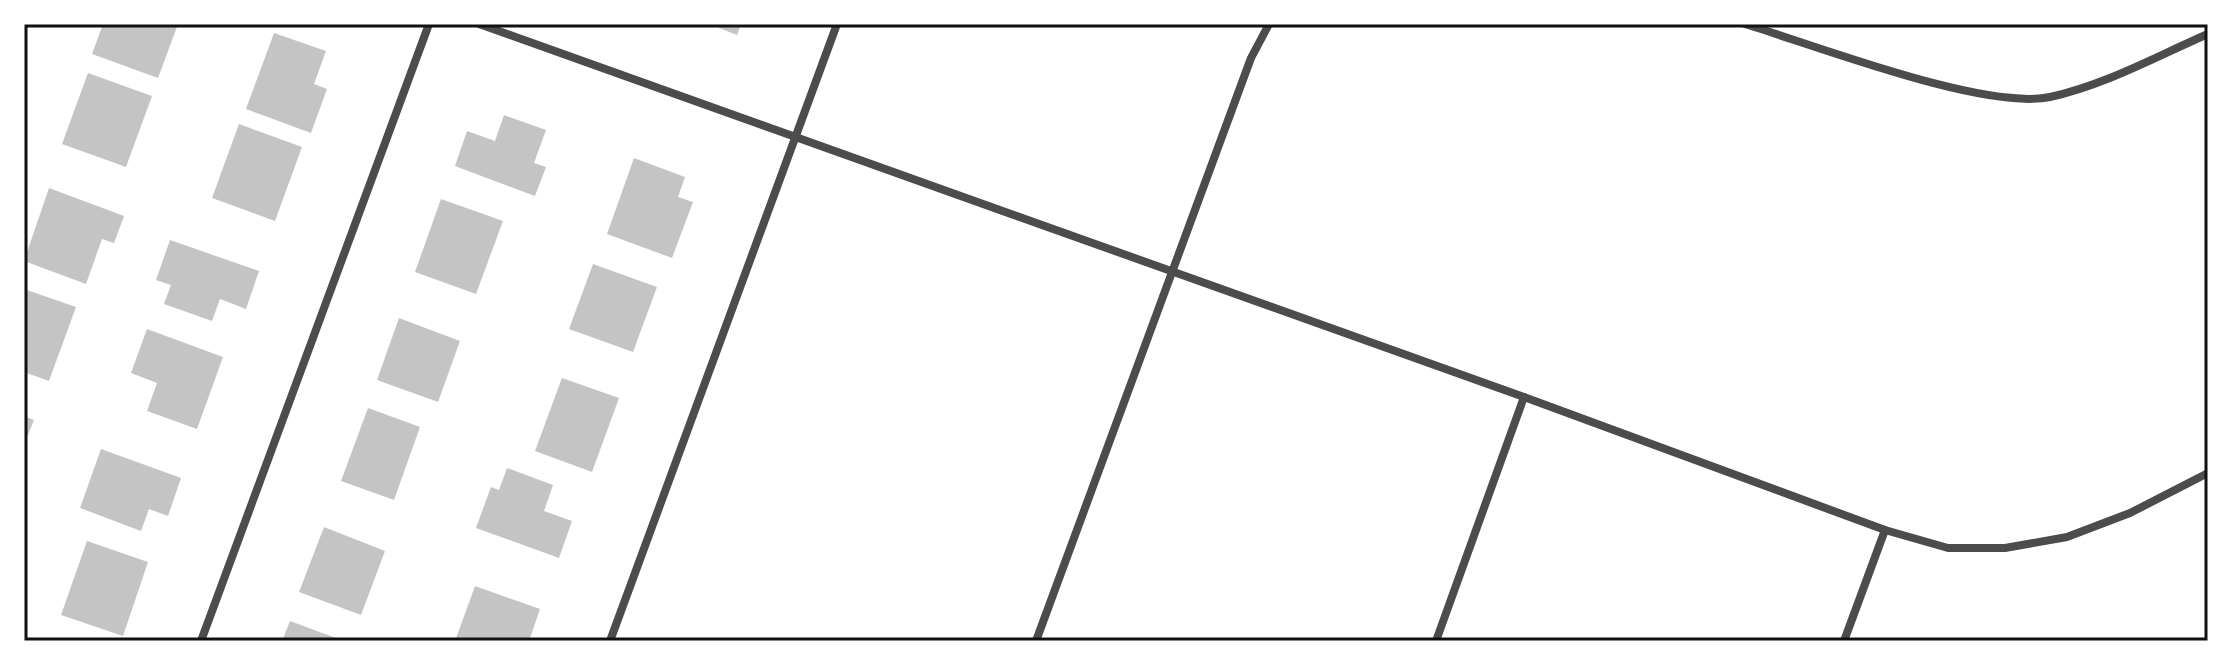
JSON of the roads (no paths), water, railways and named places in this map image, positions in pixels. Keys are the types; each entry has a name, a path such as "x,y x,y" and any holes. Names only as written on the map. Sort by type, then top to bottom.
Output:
{"street":[{"path":"201,641 429,24"},
{"path":"479,24 1524,397 1885,530 1948,548 2005,548 2067,537 2130,513 2208,473"},
{"path":"610,641 837,24"},
{"path":"1036,641 1251,58 1269,24"},
{"path":"1745,24 1950,86 1995,96 2048,98 2101,81 2208,34"},
{"path":"1436,641 1524,397"},
{"path":"1844,641 1885,530"}]}
